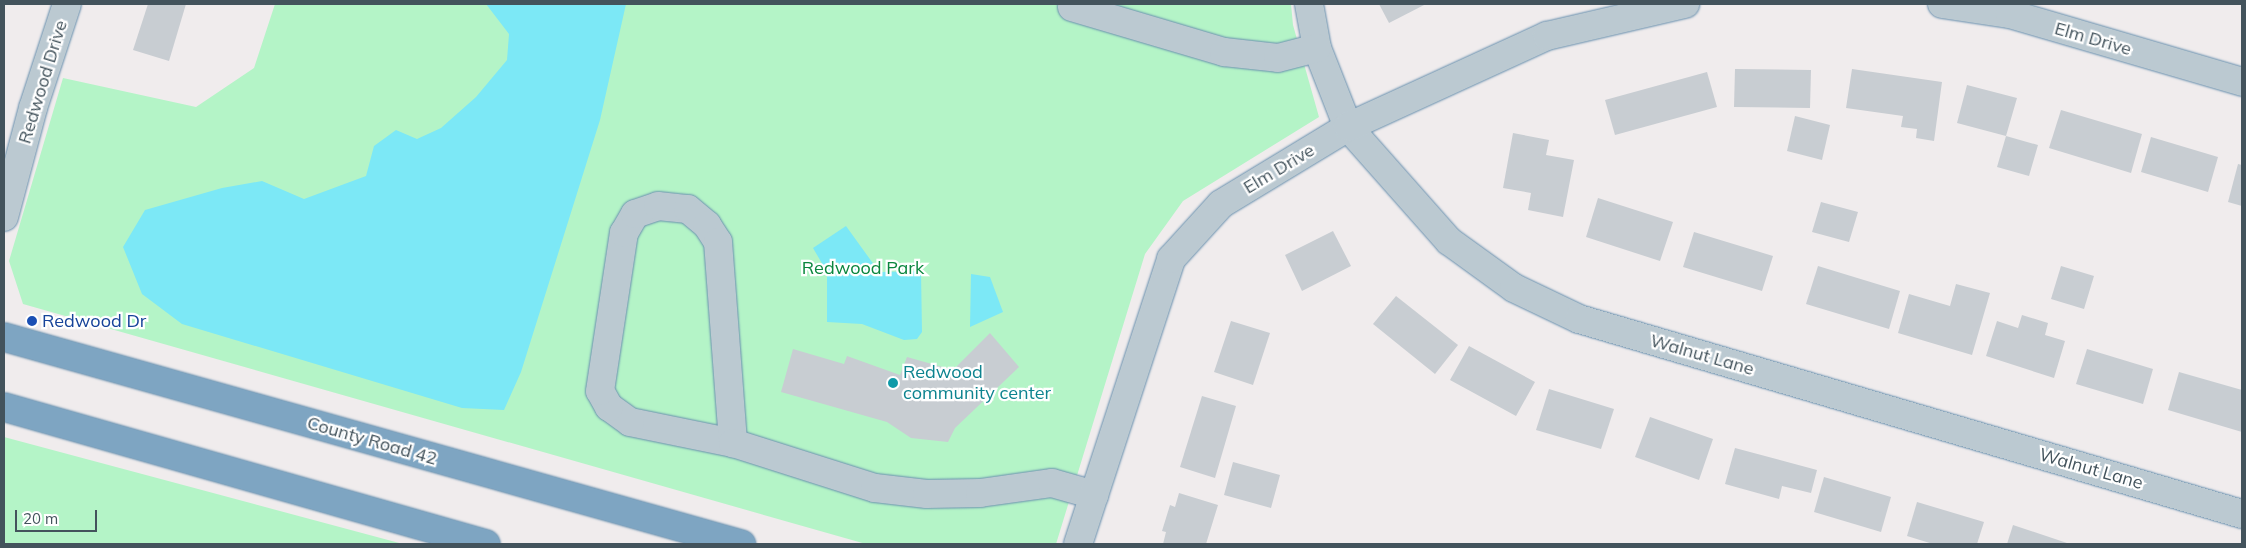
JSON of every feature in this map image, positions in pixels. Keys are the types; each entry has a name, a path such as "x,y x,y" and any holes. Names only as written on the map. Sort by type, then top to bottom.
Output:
{"highway":[{"name":"County Road 42","path":"4,337 740,544"},
{"path":"4,407 486,544"}],"street":[{"name":"Redwood Drive","path":"4,217 34,108 67,4"},
{"name":"Walnut Lane","path":"1309,4 1317,48 1348,127 1449,241 1514,288 1579,319 2242,514"},
{"name":"Elm Drive","path":"1078,544 1171,259 1221,204 1348,127 1547,36 1685,4"},
{"name":"Elm Drive","path":"1942,4 2010,14 2242,82"},
{"path":"1072,7 1224,52 1278,58 1317,48"},
{"path":"733,443 718,242 707,225 688,209 658,206 635,214 624,233 600,390 609,407 630,422 733,443 874,488 926,494 971,494 1052,483 1094,495"}],"green space":[{"name":"Redwood Park","path":"275,4 1291,4 1293,25 1319,117 1183,201 1145,254 1056,544 866,544 23,304 9,261 63,78 196,107 254,68"},
{"path":"4,437 403,544 4,544"}],"water":[{"path":"486,4 626,4 600,120 521,372 504,410 462,408 182,324 142,294 123,247 145,210 222,188 262,181 304,199 366,176 374,146 396,130 417,139 441,128 476,97 507,60 509,34"},
{"path":"846,226 872,262 882,272 921,271 922,332 917,339 904,340 862,324 827,322 827,272 813,248"},
{"path":"971,274 990,277 1003,312 970,327"}],"building":[{"path":"148,4 186,4 169,61 133,50"},
{"path":"1379,4 1426,4 1389,23"},
{"path":"1735,69 1811,70 1810,108 1734,107"},
{"path":"1852,69 1942,82 1934,141 1916,138 1917,129 1901,127 1903,116 1846,108"},
{"path":"1707,72 1717,107 1615,135 1605,100"},
{"path":"1967,85 2017,98 2006,136 1957,123"},
{"path":"2061,110 2142,134 2131,173 2049,148"},
{"path":"1795,116 1830,125 1822,160 1787,151"},
{"path":"1513,133 1549,140 1546,155 1574,160 1563,217 1528,210 1531,193 1503,188"},
{"path":"2006,136 2038,145 2029,176 1997,167"},
{"path":"2151,137 2218,157 2208,192 2141,172"},
{"path":"2238,164 2242,165 2242,206 2228,202"},
{"path":"1598,198 1673,222 1660,261 1586,237"},
{"path":"1821,202 1858,212 1849,242 1812,232"},
{"path":"1333,231 1351,266 1302,291 1285,255"},
{"path":"1694,232 1773,256 1762,291 1683,267"},
{"path":"1818,266 1900,291 1889,329 1806,304"},
{"path":"2061,266 2094,276 2084,309 2051,299"},
{"path":"1956,284 1990,293 1972,355 1898,333 1909,294 1950,306"},
{"path":"1396,296 1458,345 1435,374 1373,324"},
{"path":"2022,315 2048,323 2045,335 2065,341 2054,378 1986,356 1997,321 2018,328"},
{"path":"1231,321 1270,333 1253,385 1214,372"},
{"name":"Redwood community center","path":"990,333 1019,367 955,428 948,442 911,438 887,422 781,392 793,349 844,364 847,356 900,375 907,357 953,370"},
{"path":"1469,346 1535,382 1516,416 1450,380"},
{"path":"2087,349 2153,369 2143,404 2076,384"},
{"path":"2179,372 2242,390 2242,432 2168,410"},
{"path":"1549,389 1614,409 1601,449 1536,430"},
{"path":"1202,396 1236,406 1215,478 1180,467"},
{"path":"1650,417 1713,439 1699,480 1635,457"},
{"path":"1735,448 1817,470 1811,493 1782,486 1779,499 1725,484"},
{"path":"1233,462 1280,475 1271,508 1224,495"},
{"path":"1824,477 1891,497 1881,532 1814,512"},
{"path":"1179,493 1218,505 1206,544 1163,544 1166,532 1162,531 1170,505 1175,507"},
{"path":"1917,502 1984,522 1977,544 1933,544 1907,536"},
{"path":"2013,525 2070,544 2007,544"}],"place":[{"name":"Redwood Dr","path":"32,321"},
{"name":"Redwood community center","path":"893,383"}]}
